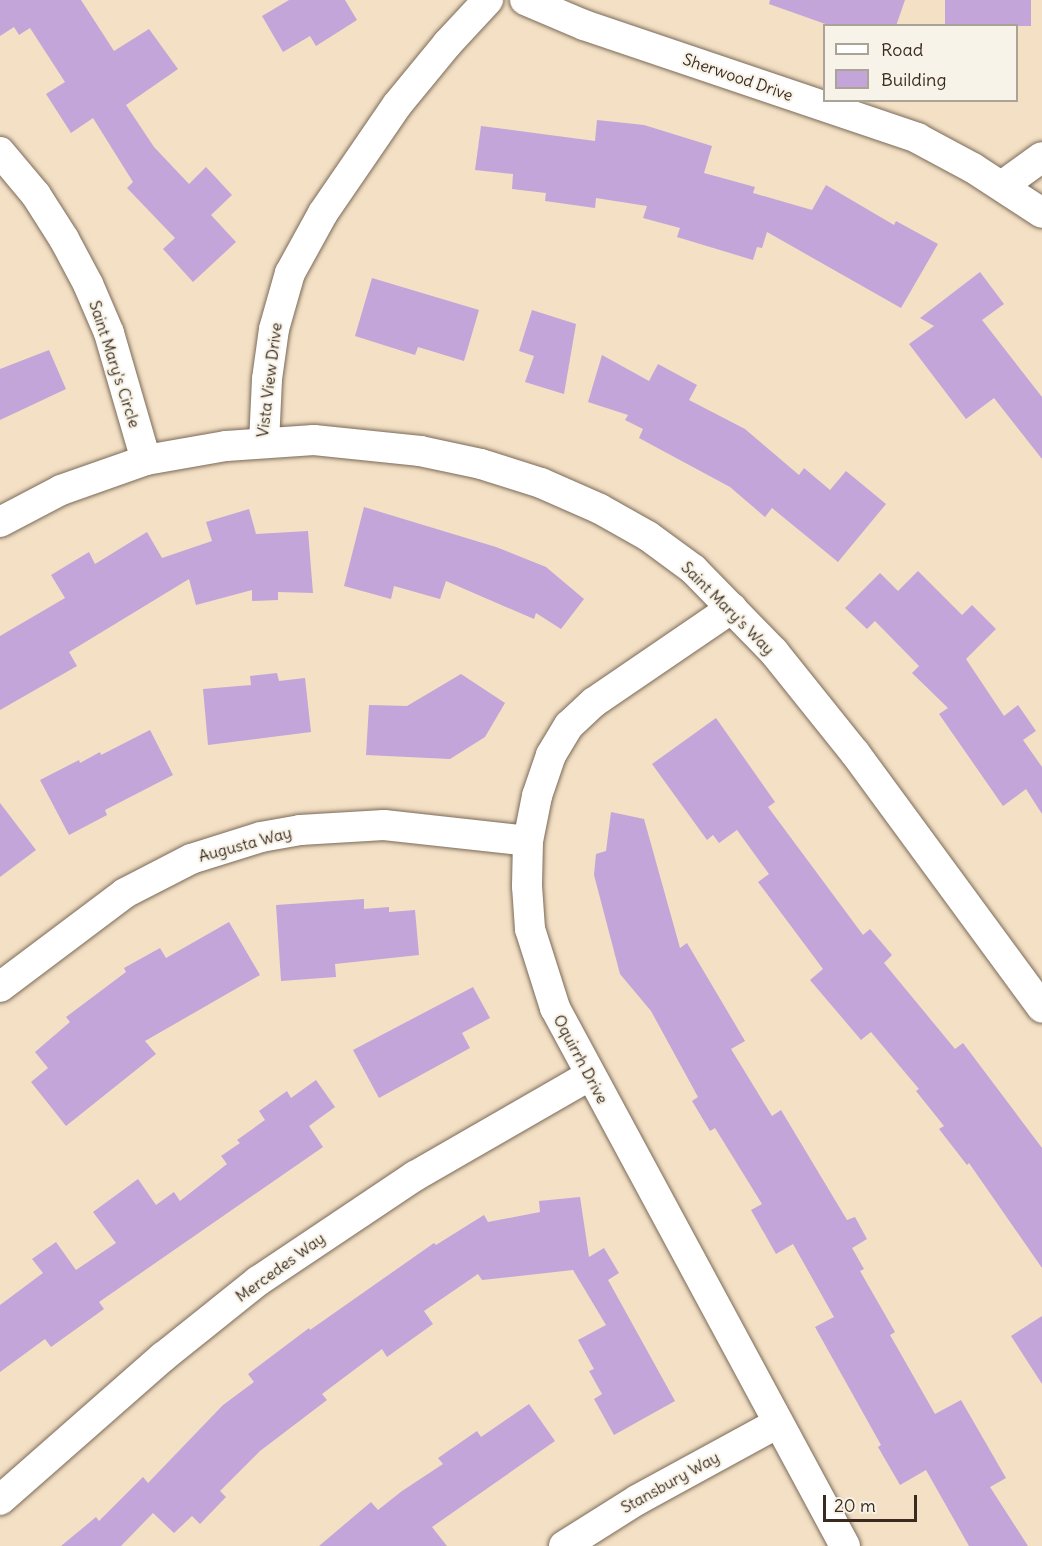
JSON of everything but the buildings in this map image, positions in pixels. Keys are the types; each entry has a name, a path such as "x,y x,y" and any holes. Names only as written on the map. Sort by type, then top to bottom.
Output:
{"street":[{"name":"Vista View Drive","path":"0,522 61,490 146,460 194,450 264,443 267,379 274,329 290,273 323,213 397,105 448,43 488,0"},
{"name":"Sherwood Drive","path":"525,0 584,25 917,138 1002,186 1042,213"},
{"name":"Saint Mary's Circle","path":"0,152 36,195 64,238 88,284 108,333 146,460"},
{"path":"1002,186 1042,157"},
{"name":"Saint Mary's Way","path":"264,443 314,440 420,451 481,464 541,483 600,509 648,536 693,569 774,652 848,744 1042,1008"},
{"name":"Oquirrh Drive","path":"732,608 594,702 570,725 548,765 537,796 528,841 526,886 530,929 555,1008 589,1076 845,1546"},
{"name":"Augusta Way","path":"0,987 125,893 191,859 261,837 300,830 384,825 528,841"},
{"name":"Mercedes Way","path":"0,1500 163,1357 258,1281 415,1176 589,1076"},
{"name":"Stansbury Way","path":"564,1546 637,1500 778,1423"}]}
